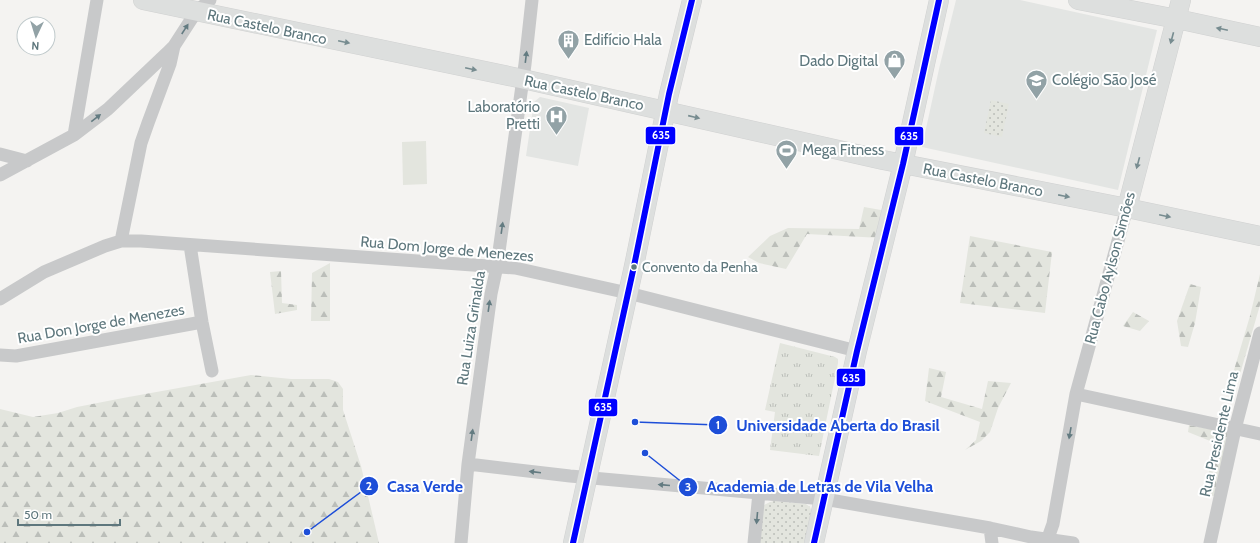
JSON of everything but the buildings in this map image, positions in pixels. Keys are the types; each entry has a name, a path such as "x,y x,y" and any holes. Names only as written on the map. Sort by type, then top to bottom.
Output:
{"main road":[{"name":"Rua Castelo Branco","path":"143,0 523,79 903,164 1260,236"},
{"path":"573,543 628,293 666,110 692,0"},
{"path":"814,543 857,351 903,164 939,0"},
{"path":"1078,0 1260,37"},
{"name":"Rua Cabo Aylson Simões","path":"1127,208 1181,0"}],"street":[{"path":"74,135 97,0"},
{"path":"0,175 74,135 108,109 174,46 196,12 210,0"},
{"name":"Rua Luiza Grinalda","path":"461,543 468,464 491,294 497,266 523,79 532,0"},
{"path":"0,299 44,272 105,246 121,241 141,143 170,64 174,46"},
{"path":"0,154 27,161"},
{"name":"Rua Cabo Aylson Simões","path":"1048,538 1053,524 1076,394 1127,208"},
{"name":"Rua Dom Jorge de Menezes","path":"121,241 515,268 628,293 857,351"},
{"name":"Rua Don Jorge de Menezes","path":"0,355 16,356 202,322 190,245"},
{"path":"202,322 212,370"},
{"name":"Rua Presidente Lima","path":"1210,543 1235,429 1260,333"},
{"path":"1076,394 1260,434"},
{"path":"468,464 587,477 824,499 990,528 1031,537 1048,538 1074,543"},
{"path":"754,543 759,493"},
{"path":"990,528 992,543"}],"shaded area":[{"name":"Colégio São José","path":"956,0 1020,0 1157,30 1118,190 922,147"},
{"name":"Laboratório Pretti","path":"540,97 589,108 578,166 526,156 534,102"}],"green space":[{"path":"991,100 1009,104 1002,137 984,133"},
{"path":"426,141 427,184 403,185 402,142"},
{"path":"864,207 881,210 881,238 807,234 786,269 759,263 748,257 770,236 788,228 859,229"},
{"path":"970,236 1052,252 1045,313 960,303"},
{"path":"330,263 330,321 311,321 312,273"},
{"path":"281,271 282,303 297,305 297,310 275,314 270,272"},
{"path":"1260,274 1260,305 1240,374 1234,370 1250,316"},
{"path":"1190,284 1201,287 1195,323 1188,347 1181,346 1177,321"},
{"path":"1133,312 1149,321 1140,331 1123,326"},
{"path":"780,343 838,359 819,456 770,450 775,412 765,410"},
{"path":"929,368 946,372 941,397 982,409 988,381 1011,383 998,408 990,432 981,441 965,450 976,440 980,422 925,401"},
{"path":"251,375 291,379 329,379 338,382 343,389 343,410 361,466 379,543 0,543 0,409 33,417 58,413 77,407 123,398"},
{"path":"1189,425 1229,433 1214,496 1204,495 1215,443 1188,432"},
{"path":"774,501 806,504 810,507 812,512 805,543 759,543 764,505"}],"transit line":[{"name":"635","path":"573,543 634,266 669,94 692,0"},
{"name":"635","path":"814,543 857,351 903,164 939,0"}],"place":[{"name":"Edifício Hala","path":"568,60"},
{"name":"Dado Digital","path":"894,80"},
{"name":"Colégio São José","path":"1036,100"},
{"name":"Laboratório Pretti","path":"556,136"},
{"name":"Mega Fitness","path":"787,170"},
{"name":"Convento da Penha","path":"634,267"},
{"name":"Universidade Aberta do Brasil","path":"635,422"},
{"name":"Academia de Letras de Vila Velha","path":"645,453"},
{"name":"Casa Verde","path":"307,532"}]}
